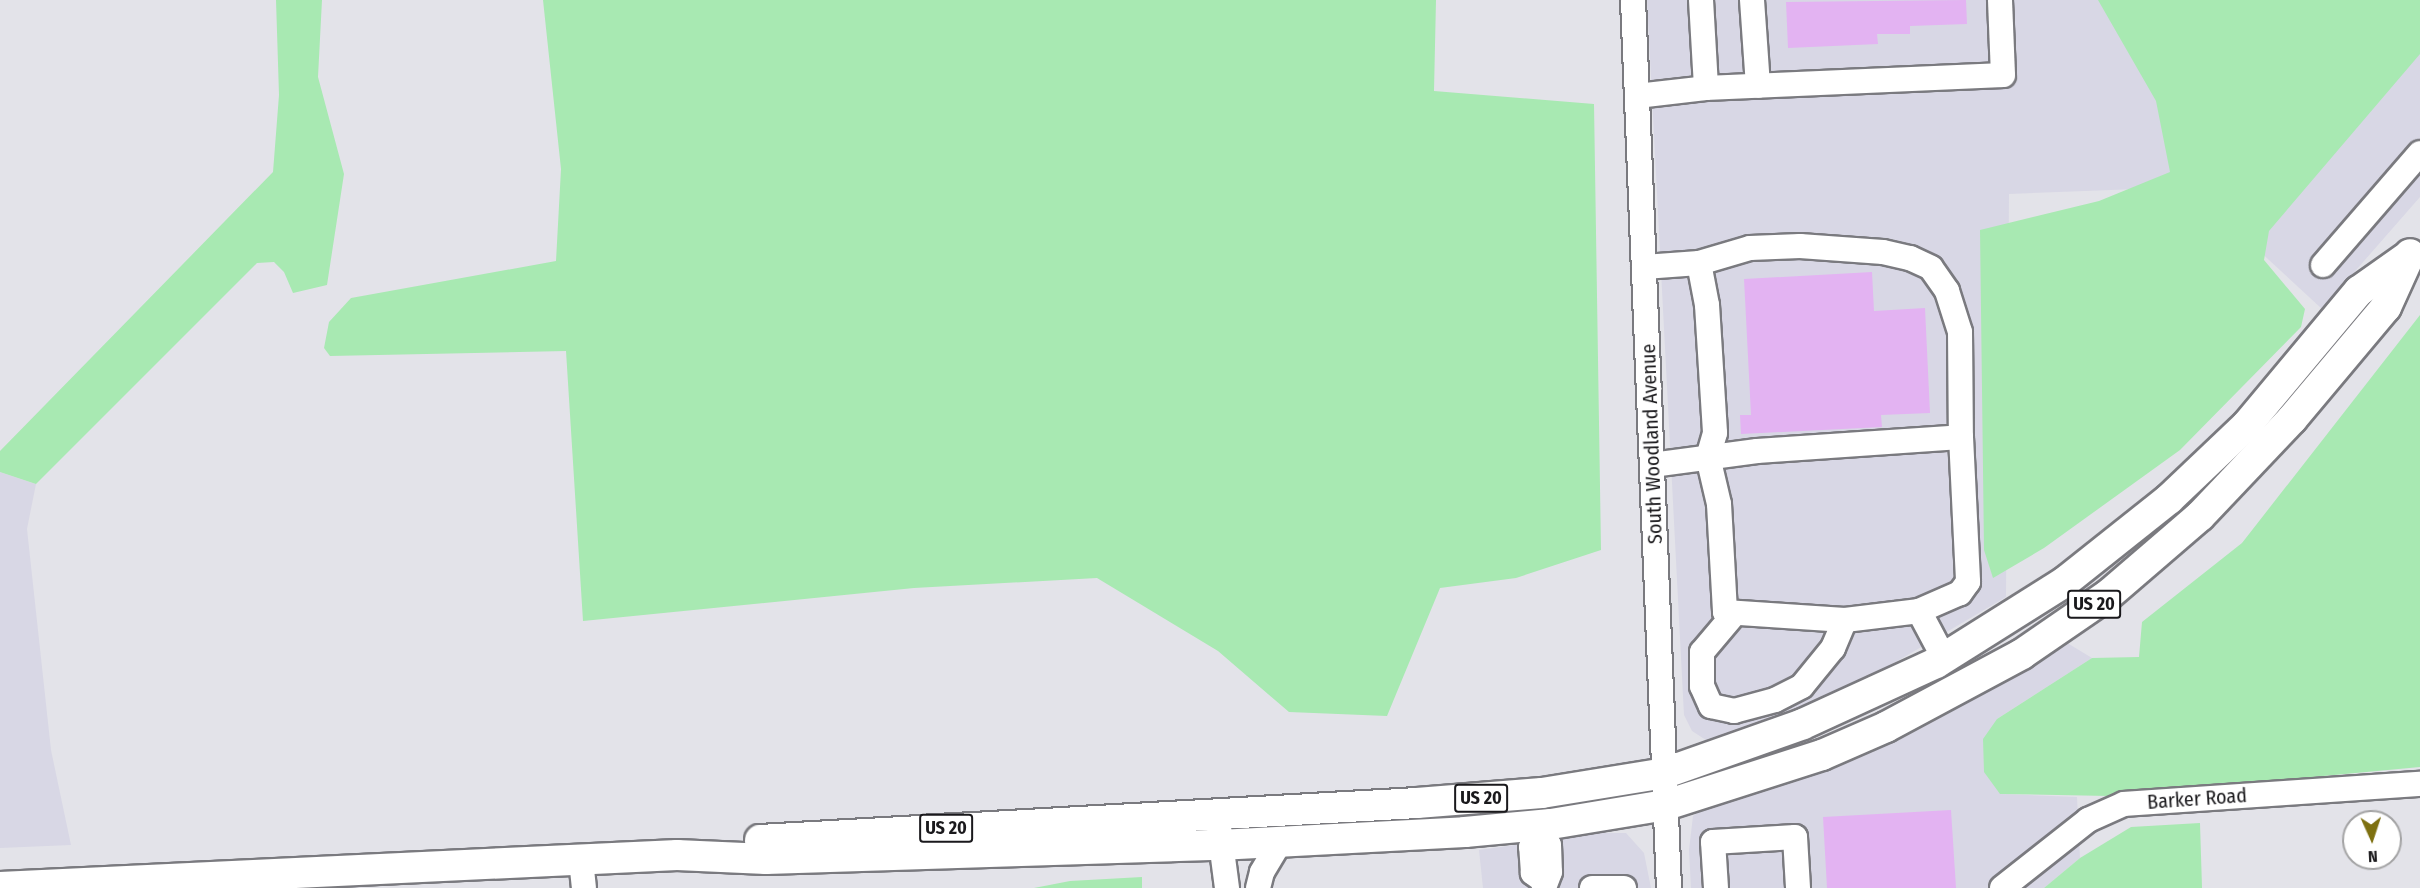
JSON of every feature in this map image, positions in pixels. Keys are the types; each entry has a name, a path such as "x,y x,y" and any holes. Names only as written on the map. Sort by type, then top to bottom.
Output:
{"main road":[{"name":"US 20","path":"0,887 583,874 770,839 1217,812 1418,803 1542,793 1665,773 1803,724 1944,658 2066,581 2169,499 2247,426 2360,291 2415,248"},
{"name":"US 20","path":"677,855 766,859 1219,845 1281,840 1538,832 1666,805 1822,755 1886,727 2022,654 2108,595 2200,516 2292,419 2386,307 2415,248"}],"street":[{"name":"South Woodland Avenue","path":"1634,0 1670,888"},
{"path":"1701,0 1706,88"},
{"path":"1752,0 1758,86"},
{"path":"1637,96 1706,88 2003,75 2000,0"},
{"path":"2323,266 2420,153"},
{"path":"1644,267 1699,263 1750,248 1800,246 1883,252 1910,258 1931,268 1947,291 1960,332 1961,437 1968,582 1960,593 1919,611 1845,620 1725,612 1719,504 1708,458 1715,423 1707,305 1699,263"},
{"path":"1652,465 1708,458 1961,437"},
{"path":"1919,611 1944,658"},
{"path":"1735,613 1702,652 1702,686 1711,706 1734,711 1775,700 1802,686 1833,648 1845,620"},
{"name":"Barker Road","path":"2002,888 2088,820 2124,804 2420,784"},
{"path":"1217,812 1219,845 1227,888"},
{"path":"1538,832 1548,845 1550,872 1544,884"},
{"path":"1716,888 1713,842 1795,837 1797,888"},
{"path":"1258,888 1262,872 1281,840"},
{"path":"1592,888 1623,888"}],"shaded area":[{"path":"1647,0 2420,0 2420,197 2322,309 2190,187 2009,194 2006,597 1833,699 1721,741 1706,740 1692,731 1684,715"},
{"path":"0,472 36,484 27,529 51,750 71,845 0,848"},
{"path":"2064,641 2092,658 1997,719 2000,794 2077,797 2080,858 2044,888 1691,888 1689,850 1693,816 1713,802"},
{"path":"1602,833 1626,833 1644,853 1651,888 1483,888 1479,850"}],"green space":[{"path":"276,0 322,0 318,77 344,174 327,285 293,293 284,272 274,262 257,263 36,484 0,472 0,451 273,172 279,95"},
{"path":"543,0 1436,0 1434,91 1594,104 1601,550 1516,578 1440,588 1387,716 1289,712 1218,651 1097,578 914,588 583,621 566,351 330,356 324,348 329,322 351,298 556,261 561,169"},
{"path":"2098,0 2420,0 2420,54 2269,231 2264,260 2305,309 2301,327 2180,450 2044,548 1993,578 1984,550 1980,230 2099,201 2170,172 2156,101"},
{"path":"2420,315 2420,767 2109,796 2000,794 1984,772 1983,739 1997,719 2092,658 2139,657 2142,622 2242,543"},
{"path":"2200,823 2202,888 2044,888 2080,858 2131,827"},
{"path":"1142,877 1142,888 1034,888 1070,881"}],"building":[{"path":"1966,0 1967,24 1910,26 1910,34 1877,34 1878,44 1788,48 1786,2"},
{"path":"1872,272 1874,311 1925,308 1930,413 1881,415 1882,427 1741,434 1740,415 1751,415 1744,279"},
{"path":"1951,810 1956,888 1827,888 1823,817"}]}
